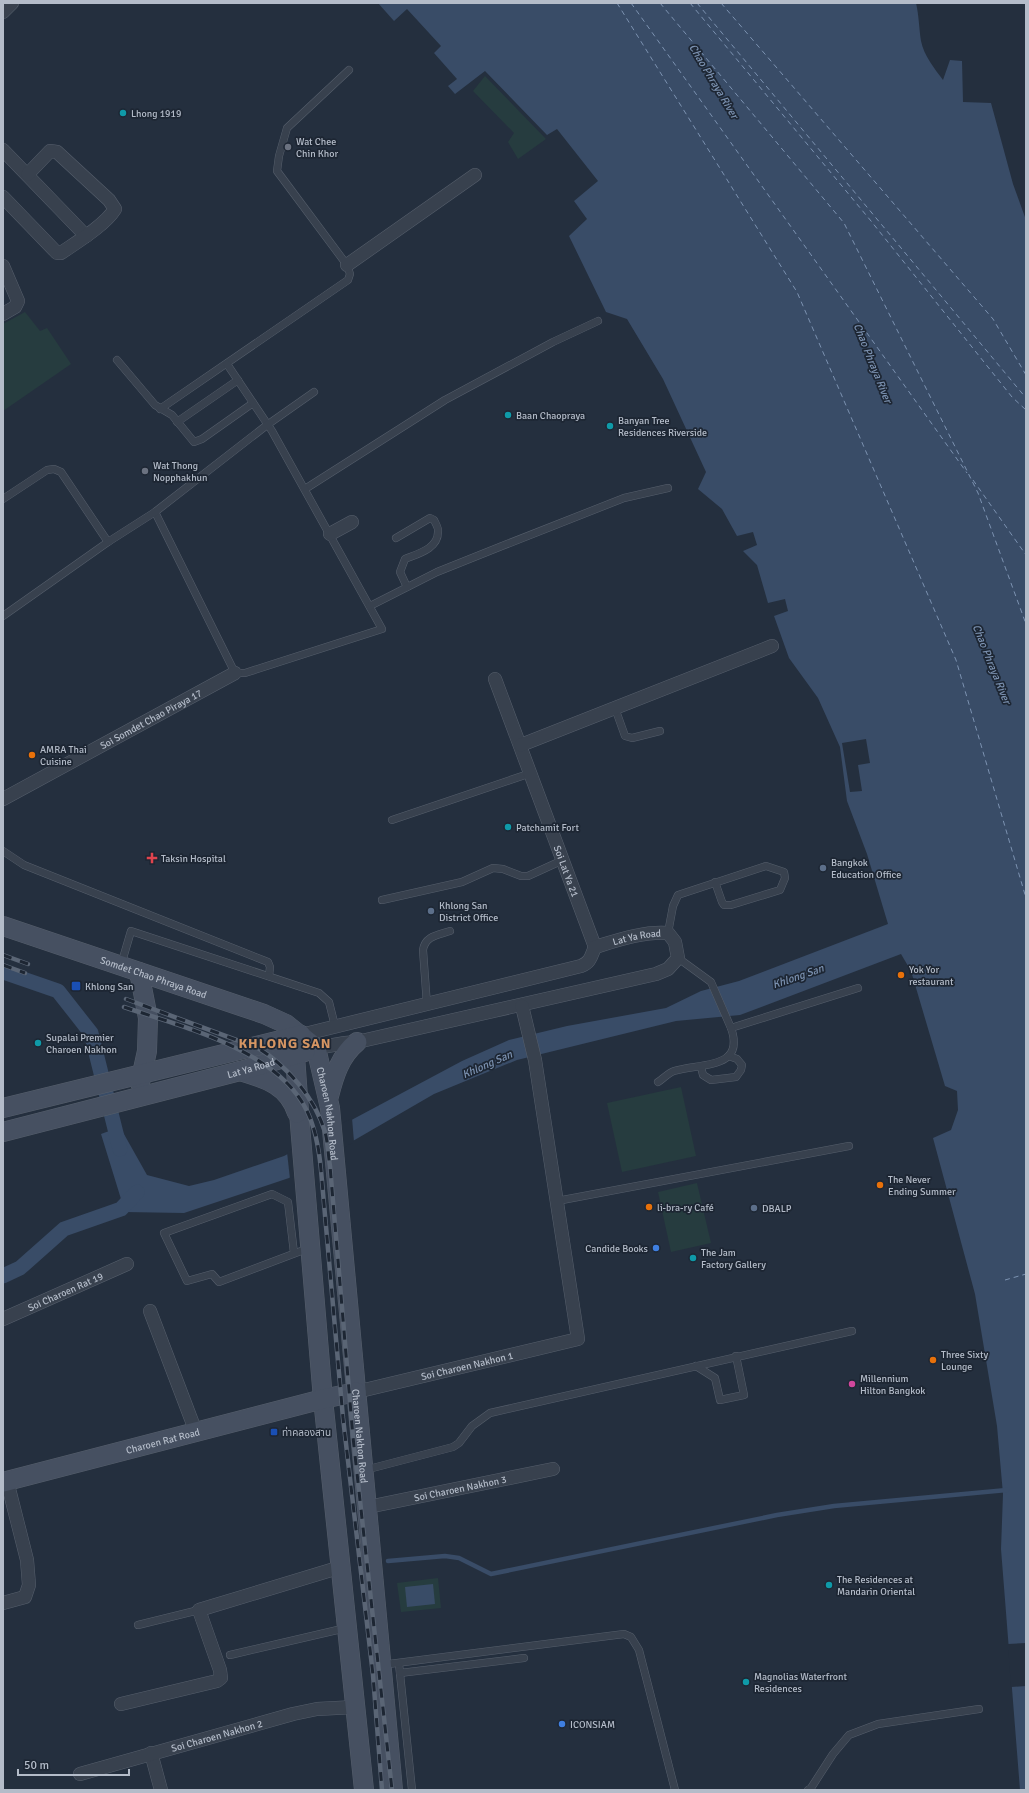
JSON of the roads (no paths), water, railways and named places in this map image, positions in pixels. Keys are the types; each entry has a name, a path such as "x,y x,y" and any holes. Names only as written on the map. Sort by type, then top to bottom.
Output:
{"main road":[{"name":"Somdet Chao Phraya Road","path":"3,926 264,1014 286,1024 301,1035"},
{"path":"128,1100 142,1073 146,1051 148,1018 139,972"},
{"path":"316,1048 301,1035 295,1056 305,1180 302,1250 323,1399 342,1567 364,1790"},
{"name":"Lat Ya Road","path":"3,1108 301,1035"},
{"path":"329,1103 333,1078 348,1050 357,1042"},
{"name":"Lat Ya Road","path":"3,1132 240,1071 295,1056 316,1048"},
{"name":"Charoen Nakhon Road","path":"316,1048 329,1103 338,1178 356,1392 368,1507 390,1665 393,1790"},
{"path":"240,1071 270,1082 286,1092 294,1104 300,1123"},
{"name":"Charoen Rat Road","path":"5,1482 323,1399 356,1392"},
{"path":"352,1669 390,1665"}],"street":[{"path":"3,12 12,3"},
{"path":"3,150 28,174 86,236"},
{"path":"3,197 57,253 61,253 86,236 112,214 115,209 109,200 57,152 50,151 28,174"},
{"path":"347,265 475,175"},
{"path":"3,266 18,301 17,306 3,314"},
{"path":"330,534 352,522"},
{"path":"521,746 772,646"},
{"name":"Soi Somdet Chao Piraya 17","path":"3,799 235,673"},
{"name":"Soi Lat Ya 21","path":"495,679 595,947"},
{"name":"Lat Ya Road","path":"301,1035 581,966 586,964 592,958 595,947 654,932 668,933 675,942 678,958 668,969 656,974 522,1006 357,1042 345,1042 316,1048"},
{"path":"522,1006 535,1060 557,1201"},
{"name":"Soi Charoen Nakhon 1","path":"356,1392 578,1339 557,1201"},
{"name":"Soi Charoen Rat 19","path":"3,1319 127,1264"},
{"path":"150,1311 196,1432"},
{"name":"Soi Charoen Nakhon 3","path":"368,1507 553,1468"},
{"path":"3,1603 25,1596 29,1585 27,1560 5,1482"},
{"path":"121,1704 217,1681 221,1678 220,1670 199,1610 342,1567"},
{"name":"Soi Charoen Nakhon 2","path":"80,1774 304,1711 355,1707"},
{"path":"151,1753 161,1790"}],"lane":[{"path":"160,408 227,364 348,280 350,274 347,265 277,171 279,156 287,128 349,70"},
{"path":"305,489 445,400 553,342 598,321"},
{"path":"117,360 155,405 172,415 192,441 198,442 253,403"},
{"path":"155,512 235,673 245,673 382,629 305,489 267,425 227,364"},
{"path":"177,422 238,380"},
{"path":"3,616 108,542 155,512 267,425 314,392"},
{"path":"3,499 47,470 54,469 61,472 108,542"},
{"path":"370,606 444,569 624,498 668,488"},
{"path":"396,538 430,518 434,520 439,532 431,547 405,559 400,572 407,587"},
{"path":"615,708 625,736 632,738 660,731"},
{"path":"392,820 531,773"},
{"path":"3,851 24,865 268,962 270,967 269,976"},
{"path":"382,900 462,882 493,868 503,869 521,876 528,876 563,860"},
{"path":"668,933 673,906 678,895 715,882 766,866 784,872 785,878 780,890 731,905 724,905 715,882"},
{"path":"120,966 130,931 318,993 329,1002 335,1026"},
{"path":"427,1005 423,950 424,942 428,938 450,931"},
{"path":"658,1082 672,1071 701,1067 730,1056 734,1049 735,1039 711,982 678,958"},
{"path":"730,1026 858,988"},
{"path":"701,1067 703,1075 711,1080 736,1076 741,1070 742,1065 737,1059 730,1056"},
{"path":"557,1201 849,1146"},
{"path":"272,1194 288,1202 302,1250 220,1282 212,1274 187,1281 164,1233 272,1194"},
{"path":"365,1470 453,1448 459,1443 472,1426 490,1412 852,1331"},
{"path":"696,1366 715,1378 720,1400 744,1395 736,1356"},
{"path":"138,1625 199,1610"},
{"path":"230,1655 348,1628"},
{"path":"390,1665 624,1634 631,1637 639,1650 675,1790"},
{"path":"400,1673 524,1658"},
{"path":"390,1665 400,1673 412,1790"},
{"path":"808,1790 811,1788 833,1754 849,1735 878,1724 979,1709"}],"water":[{"name":"Chao Phraya River","path":"378,3 916,3 922,47 930,62 943,80 950,60 962,61 963,102 991,103 1013,184 1026,220 1026,1790 1020,1790 1001,1549 1003,1494 997,1426 975,1294 933,1138 951,1130 958,1110 957,1091 945,1086 911,971 901,954 740,1015 676,1021 517,1060 434,1094 289,1178 184,1213 125,1212 101,1134 120,1127 147,1175 189,1186 214,1180 284,1156 462,1061 509,1040 567,1026 666,1008 701,991 739,981 888,924 867,854 847,801 840,747 818,698 789,658 774,616 788,611 785,599 768,603 757,565 743,551 757,545 753,532 737,536 722,509 698,489 706,472 663,379 627,319 606,312 569,236 587,219 574,201 598,181 557,129 547,135 485,71 455,94 448,86 457,79 434,53 441,46 407,9 394,21"},
{"path":"433,1584 435,1604 407,1607 405,1587"}],"waterway":[{"path":"3,972 58,991 91,1033 120,1149"},
{"name":"Khlong San","path":"3,1276 20,1268 64,1229 121,1209 137,1192"},
{"path":"388,1561 445,1556 459,1558 491,1574 777,1515 834,1506 1007,1490"}],"railway":[{"path":"3,955 28,964"},
{"path":"3,965 25,973"},
{"path":"126,999 258,1048 269,1055 299,1084 314,1107 325,1132 330,1166 353,1437 392,1790"},
{"path":"124,1007 200,1033 227,1044 252,1057 274,1072 293,1090 307,1111 313,1125 320,1162 343,1418 373,1675 382,1790"}],"place":[{"name":"Lhong 1919","path":"123,113"},
{"name":"Wat Chee Chin Khor","path":"288,147"},
{"name":"Baan Chaopraya","path":"508,415"},
{"name":"Banyan Tree Residences Riverside","path":"610,426"},
{"name":"Wat Thong Nopphakhun","path":"145,471"},
{"name":"AMRA Thai Cuisine","path":"32,755"},
{"name":"Patchamit Fort","path":"508,827"},
{"name":"Taksin Hospital","path":"152,858"},
{"name":"Bangkok Education Office","path":"823,868"},
{"name":"Khlong San District Office","path":"431,911"},
{"name":"Yok Yor restaurant","path":"901,975"},
{"name":"Khlong San","path":"76,986"},
{"name":"Supalai Premier Charoen Nakhon","path":"38,1043"},
{"name":"The Never Ending Summer","path":"880,1185"},
{"name":"li-bra-ry Café","path":"649,1207"},
{"name":"DBALP","path":"754,1208"},
{"name":"Candide Books","path":"656,1248"},
{"name":"The Jam Factory Gallery","path":"693,1258"},
{"name":"Three Sixty Lounge","path":"933,1360"},
{"name":"Millennium Hilton Bangkok","path":"852,1384"},
{"name":"ท่าคลองสาน","path":"274,1432"},
{"name":"The Residences at Mandarin Oriental","path":"829,1585"},
{"name":"Magnolias Waterfront Residences","path":"746,1682"},
{"name":"ICONSIAM","path":"562,1724"}],"district":[{"name":"KHLONG SAN","path":"285,1043"}]}
